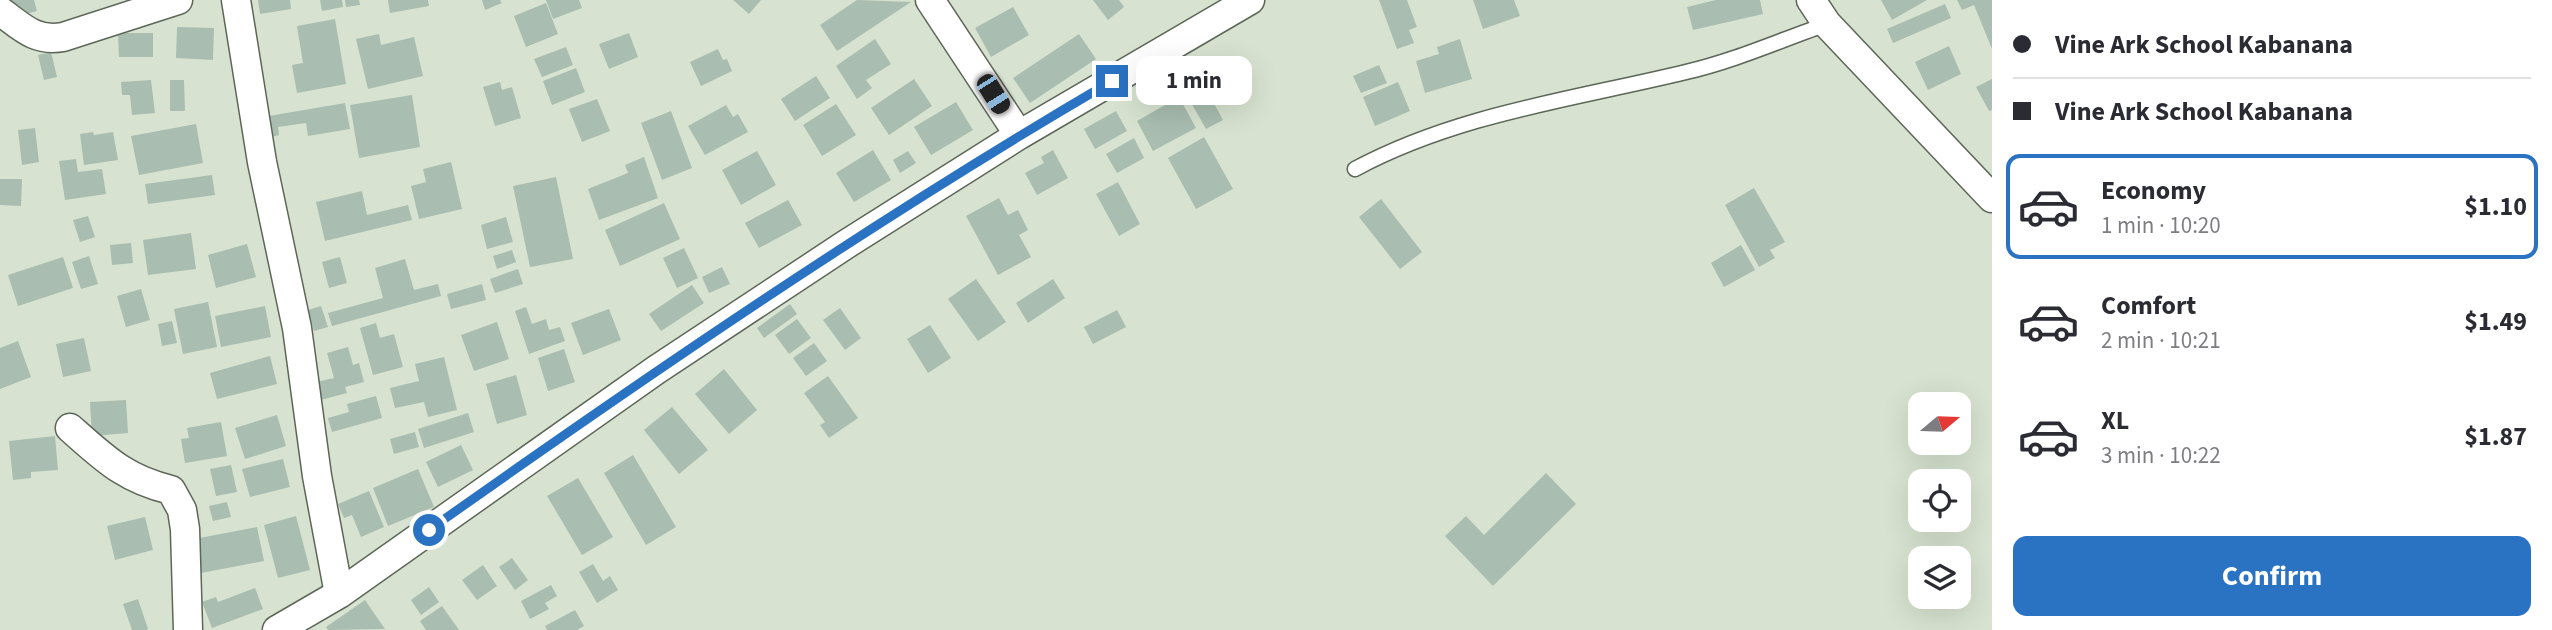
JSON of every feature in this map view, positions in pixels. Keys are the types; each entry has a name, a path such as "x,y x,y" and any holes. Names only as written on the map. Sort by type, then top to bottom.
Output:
{"street":[{"path":"0,11 35,36 48,40 178,0"},
{"path":"236,0 262,162 297,328 317,476 339,594"},
{"path":"930,0 1019,135"},
{"path":"277,630 339,594 656,370 845,245 1019,135 1251,0"},
{"path":"1811,0 1827,24 1990,194"},
{"path":"70,429 115,468 147,484 171,490 182,510 185,530 188,630"}],"lane":[{"path":"1355,169 1385,152 1481,118 1690,71 1827,24"}],"building":[{"path":"10,0 34,0 37,11 15,17"},
{"path":"258,0 290,0 291,9 260,14"},
{"path":"320,0 342,0 343,7 322,11"},
{"path":"345,0 359,0 360,5 346,7"},
{"path":"388,0 428,0 429,6 390,13"},
{"path":"482,0 500,0 502,3 485,10"},
{"path":"546,0 579,0 582,8 553,19"},
{"path":"733,0 761,0 749,14"},
{"path":"857,0 911,2 837,51 820,25"},
{"path":"1093,0 1119,0 1124,7 1108,20"},
{"path":"1379,0 1407,0 1417,27 1409,30 1414,43 1397,49"},
{"path":"1473,0 1514,0 1520,16 1483,29"},
{"path":"1716,0 1760,0 1763,14 1693,30 1687,7"},
{"path":"1881,0 1927,0 1892,20"},
{"path":"1957,0 1992,0 1992,49 1974,5 1962,10"},
{"path":"546,3 558,34 526,47 514,16"},
{"path":"1945,4 1951,18 1893,43 1887,29"},
{"path":"1013,7 1029,35 991,57 975,28"},
{"path":"335,19 346,84 297,93 292,65 303,63 297,26"},
{"path":"177,27 214,28 213,60 176,58"},
{"path":"118,33 153,33 153,57 119,57"},
{"path":"629,33 638,57 609,69 599,44"},
{"path":"379,34 381,45 414,37 423,76 368,89 356,39"},
{"path":"1079,34 1096,59 1030,103 1013,78"},
{"path":"875,39 891,64 866,80 872,88 857,99 836,66"},
{"path":"1460,39 1472,79 1425,93 1416,61 1439,54 1437,47"},
{"path":"1949,46 1961,74 1928,90 1915,62"},
{"path":"566,47 573,65 542,77 534,59"},
{"path":"718,49 723,60 727,59 732,71 701,86 690,62"},
{"path":"51,52 57,77 44,80 38,55"},
{"path":"1379,65 1387,83 1361,93 1353,76"},
{"path":"576,68 585,92 552,105 543,81"},
{"path":"816,76 830,98 795,121 781,99"},
{"path":"914,79 932,106 889,135 871,108"},
{"path":"1992,79 1992,110 1989,111 1976,87"},
{"path":"151,80 155,113 132,115 130,95 122,95 121,82"},
{"path":"170,80 184,80 185,111 170,111"},
{"path":"500,82 502,90 512,87 521,118 495,126 483,87"},
{"path":"1398,82 1410,111 1375,126 1363,97"},
{"path":"1203,83 1223,120 1206,129 1185,92"},
{"path":"412,95 420,147 359,158 350,105"},
{"path":"1179,97 1196,128 1153,151 1137,121"},
{"path":"597,99 610,131 582,142 569,109"},
{"path":"956,102 973,130 931,155 914,127"},
{"path":"345,103 350,129 308,136 306,123 278,127 279,135 267,138 263,117"},
{"path":"836,104 856,135 822,156 803,125"},
{"path":"726,105 733,117 738,114 748,132 705,155 688,126"},
{"path":"671,111 692,168 662,180 641,123"},
{"path":"1116,111 1127,131 1095,149 1084,129"},
{"path":"196,124 203,163 139,175 131,136"},
{"path":"35,128 39,162 22,165 18,130"},
{"path":"93,132 94,135 113,132 118,160 84,165 80,134"},
{"path":"1204,137 1233,189 1196,209 1168,158"},
{"path":"1134,138 1144,158 1117,173 1106,154"},
{"path":"873,150 891,180 854,202 836,173"},
{"path":"1053,150 1068,178 1037,195 1025,173 1044,163 1041,157"},
{"path":"757,151 776,185 741,205 722,170"},
{"path":"908,151 916,163 900,173 893,160"},
{"path":"644,157 658,198 599,220 588,189 628,173 625,165"},
{"path":"76,159 78,172 102,169 106,194 65,200 59,161"},
{"path":"451,162 462,209 419,219 411,186 426,182 423,169"},
{"path":"212,175 215,195 148,204 145,184"},
{"path":"556,177 573,259 530,267 513,186"},
{"path":"0,179 22,179 21,206 0,205"},
{"path":"1118,182 1140,224 1119,236 1096,194"},
{"path":"1754,188 1785,242 1770,250 1775,258 1759,267 1725,205"},
{"path":"362,191 367,215 408,205 412,220 325,241 316,202"},
{"path":"999,198 1008,215 1018,210 1028,230 1019,235 1031,257 998,275 966,216"},
{"path":"1381,199 1422,252 1400,269 1359,217"},
{"path":"788,200 802,225 759,248 745,223"},
{"path":"664,203 680,239 620,266 605,230"},
{"path":"88,216 95,237 80,242 73,220"},
{"path":"506,217 513,242 487,249 481,225"},
{"path":"191,233 196,269 148,275 143,240"},
{"path":"131,243 133,263 112,265 110,245"},
{"path":"247,244 256,277 216,288 208,255"},
{"path":"1741,245 1755,270 1724,287 1711,263"},
{"path":"684,248 698,278 677,288 663,258"},
{"path":"512,250 516,262 497,269 493,256"},
{"path":"89,256 98,284 81,289 72,262"},
{"path":"63,257 73,288 18,306 8,275"},
{"path":"340,257 347,283 329,288 322,262"},
{"path":"405,259 414,290 438,284 441,296 332,326 328,313 383,298 375,268"},
{"path":"722,267 730,284 709,293 702,277"},
{"path":"518,269 523,284 495,293 490,279"},
{"path":"976,279 1006,322 978,341 948,299"},
{"path":"1053,279 1065,298 1028,323 1016,303"},
{"path":"482,284 486,300 451,309 447,294"},
{"path":"692,285 704,303 661,331 649,314"},
{"path":"141,289 150,320 126,327 117,296"},
{"path":"208,302 217,347 183,354 174,309"},
{"path":"790,304 797,314 764,338 757,328"},
{"path":"265,306 271,337 221,347 215,316"},
{"path":"321,306 328,327 314,331 308,310"},
{"path":"526,307 532,324 546,319 549,330 560,327 565,341 529,354 515,311"},
{"path":"840,308 861,338 845,350 823,320"},
{"path":"609,309 621,340 583,355 571,323"},
{"path":"1117,310 1126,327 1093,344 1084,327"},
{"path":"797,319 811,338 789,354 775,335"},
{"path":"172,321 177,343 162,346 158,324"},
{"path":"497,322 509,359 474,371 461,335"},
{"path":"376,323 380,338 394,334 403,367 373,375 360,328"},
{"path":"930,325 951,358 928,373 907,339"},
{"path":"84,338 91,371 63,377 56,344"},
{"path":"18,341 31,377 0,389 0,348"},
{"path":"814,343 827,361 806,376 793,358"},
{"path":"348,347 353,365 359,363 364,382 345,387 347,393 317,401 312,383 334,378 327,353"},
{"path":"564,349 575,382 548,391 538,358"},
{"path":"270,356 277,384 217,399 210,373"},
{"path":"444,357 457,410 428,417 424,402 395,408 390,388 419,381 415,364"},
{"path":"724,369 757,410 729,434 695,394"},
{"path":"516,375 527,415 497,424 486,384"},
{"path":"828,376 858,418 829,438 820,425 825,422 804,393"},
{"path":"376,396 382,418 332,432 328,418 349,412 347,404"},
{"path":"126,400 128,433 92,436 90,402"},
{"path":"672,407 708,450 679,474 644,430"},
{"path":"468,413 474,432 424,448 418,429"},
{"path":"277,415 286,446 245,459 235,428"},
{"path":"221,422 227,456 185,463 181,439 189,438 187,428"},
{"path":"415,432 419,447 394,454 390,439"},
{"path":"55,436 58,470 31,472 31,478 13,480 9,441"},
{"path":"461,445 473,470 438,487 426,462"},
{"path":"633,455 676,527 646,545 604,473"},
{"path":"283,459 290,487 250,497 242,469"},
{"path":"231,465 237,492 216,496 210,469"},
{"path":"418,469 434,507 388,526 373,488"},
{"path":"1546,473 1576,504 1493,586 1445,536 1466,516 1484,535"},
{"path":"578,478 613,537 582,555 547,496"},
{"path":"369,491 384,527 361,537 352,515 344,518 338,504"},
{"path":"227,502 231,517 213,521 209,506"},
{"path":"296,516 310,570 278,578 264,525"},
{"path":"145,517 153,550 115,560 107,526"},
{"path":"257,527 264,561 201,573 194,539"},
{"path":"512,558 528,580 515,590 499,567"},
{"path":"593,564 603,581 610,576 618,590 597,603 579,572"},
{"path":"483,565 497,586 477,600 462,580"},
{"path":"551,585 557,596 545,603 549,609 530,619 521,601"},
{"path":"429,587 439,602 421,615 411,600"},
{"path":"255,588 263,609 212,628 202,602 216,597 218,602"},
{"path":"138,599 148,629 146,630 132,630 123,604"},
{"path":"365,600 385,629 328,630 326,627"},
{"path":"442,606 459,630 426,630 420,621"},
{"path":"575,610 584,626 577,630 547,630 545,626"}],"route":[{"path":"429,530 656,370 845,245 1019,135 1112,81"}]}
